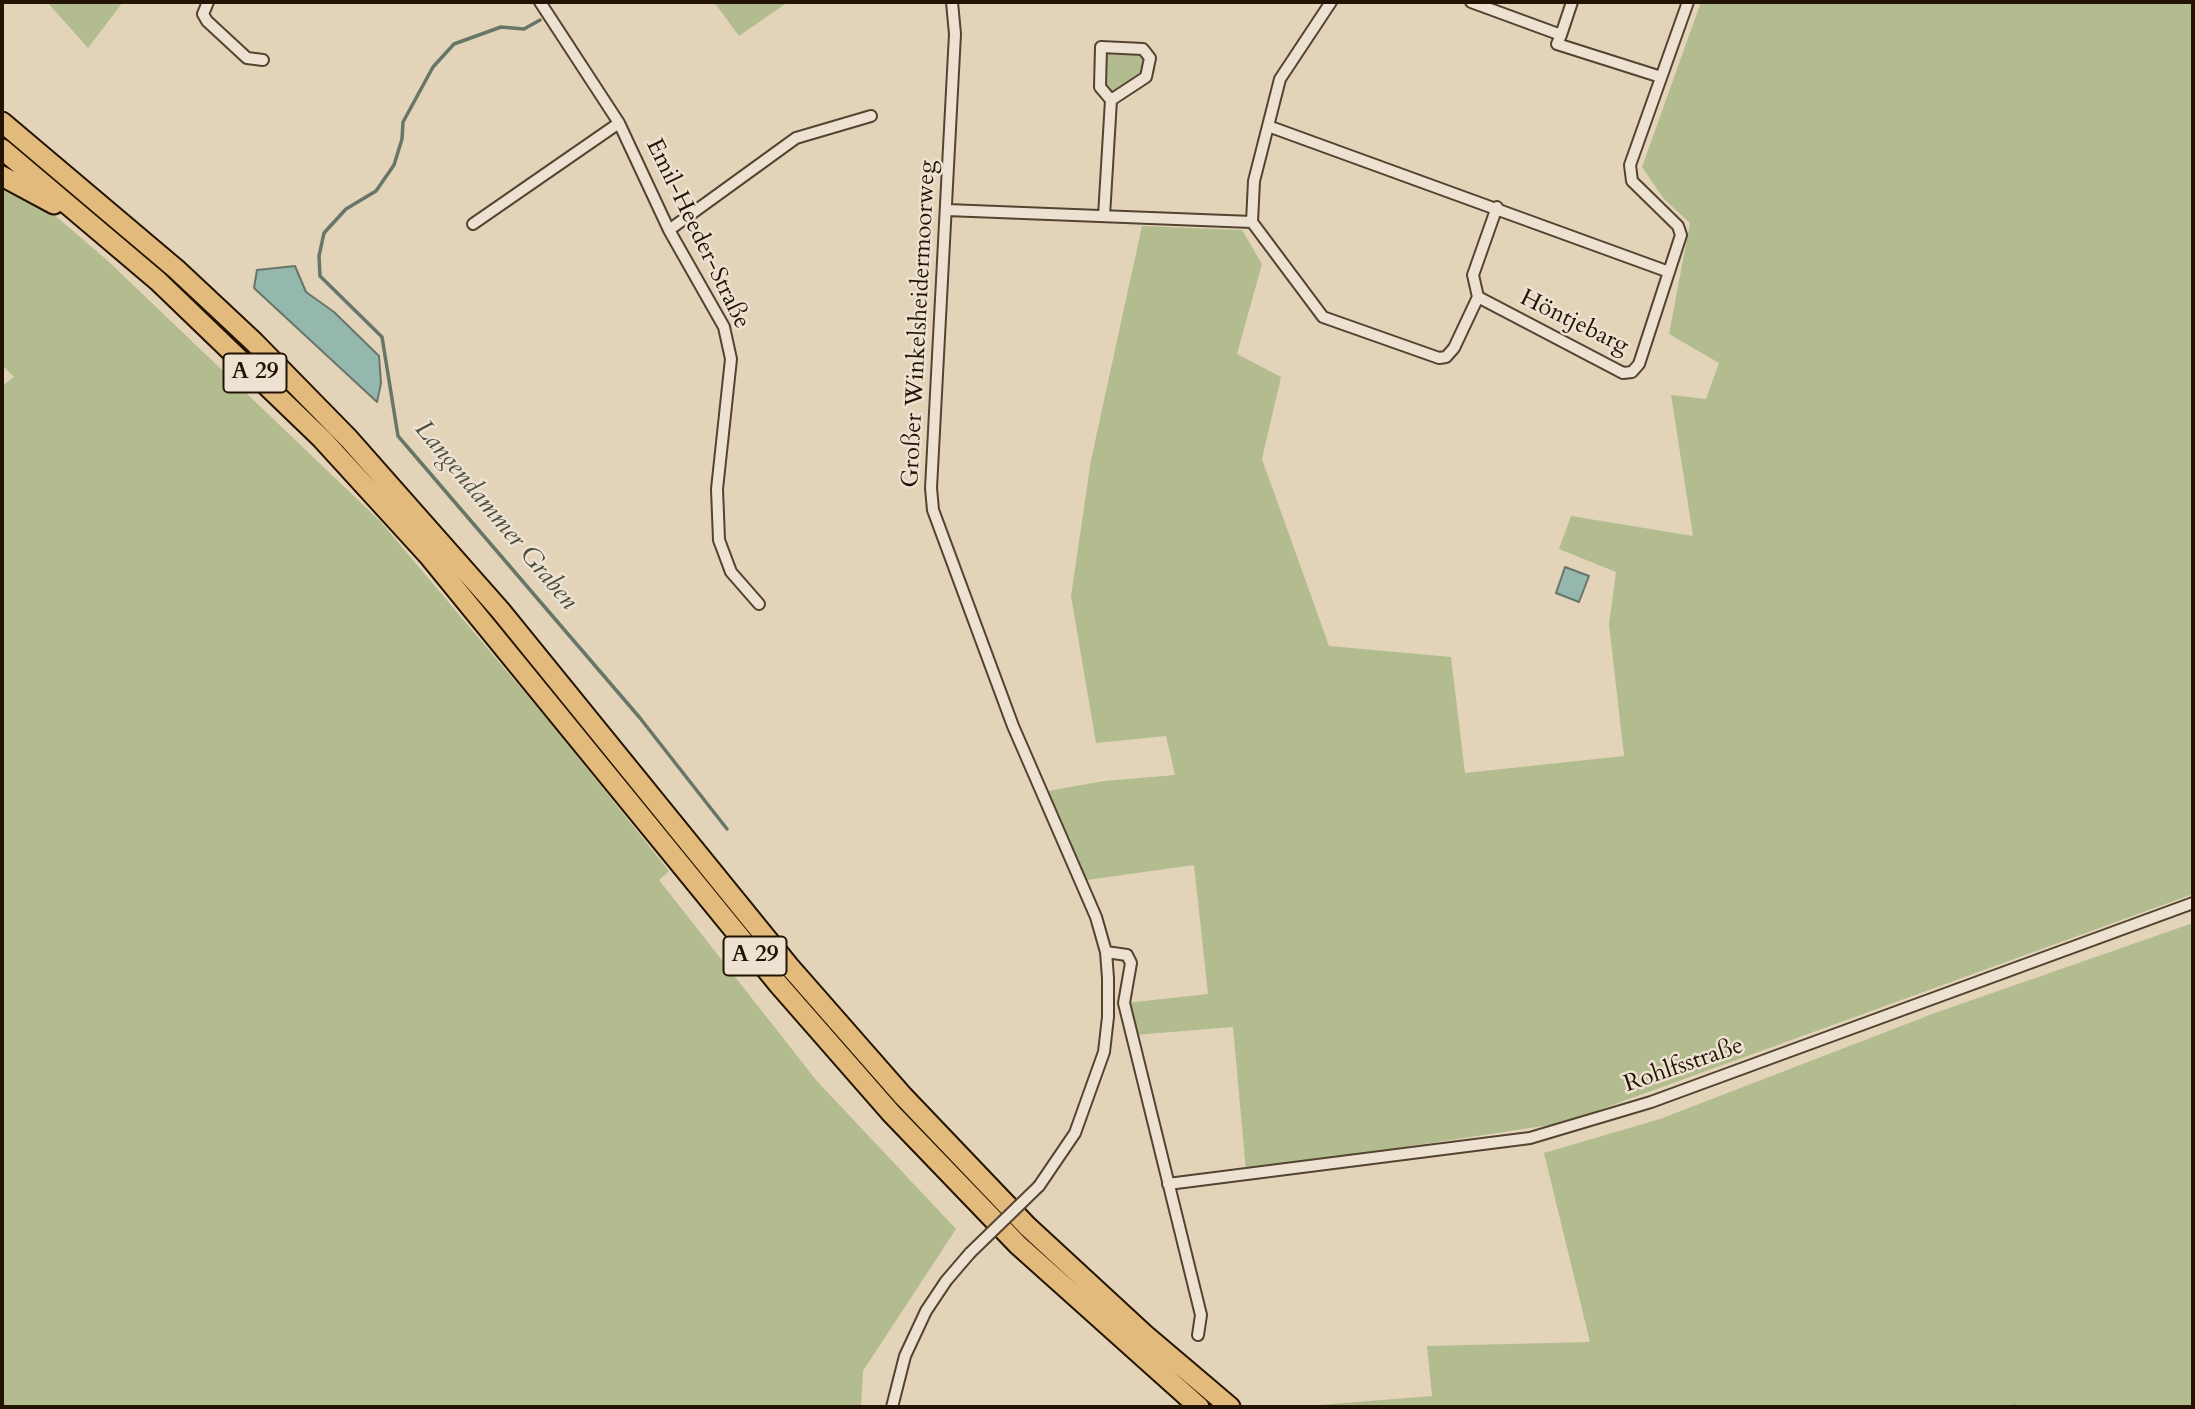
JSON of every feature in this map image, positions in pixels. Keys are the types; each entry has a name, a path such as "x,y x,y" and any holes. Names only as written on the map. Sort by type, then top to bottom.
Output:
{"highway":[{"name":"A 29","path":"2,122 176,270 254,342 349,439 500,610 789,966 912,1105 1027,1226 1144,1335 1230,1407"},
{"name":"A 29","path":"2,149 158,281 313,431 428,555 779,985 891,1112 1018,1245 1199,1407"},
{"path":"2,176 58,207 141,277 158,281"}],"street":[{"path":"208,2 203,14 207,21 247,58 263,60"},
{"name":"Emil-Heeder-Straße","path":"540,2 619,123 669,230 724,327 731,359 718,489 719,540 731,572 759,604"},
{"name":"Großer Winkelsheidermoorweg","path":"892,1407 905,1356 926,1311 946,1281 970,1253 1039,1186 1075,1133 1104,1052 1108,1017 1106,952 1084,887 1013,726 933,510 931,488 955,34 952,2"},
{"path":"1331,2 1280,79 1254,181 1252,222 1323,317 1438,358 1446,357 1454,348 1478,297 1473,275 1497,207"},
{"path":"1471,2 1561,35"},
{"path":"1572,2 1557,44 1661,77"},
{"name":"Höntjebarg","path":"1478,297 1623,373 1632,372 1639,365 1681,235 1678,226 1632,181 1630,165 1688,2"},
{"path":"1104,216 1111,100 1100,87 1101,47 1143,49 1150,58 1146,77 1111,100"},
{"path":"669,230 796,138 871,116"},
{"name":"Emil-Heeder-Straße","path":"473,224 619,123"},
{"path":"1268,126 1497,207 1669,272"},
{"path":"947,210 1252,222"},
{"name":"Rohlfsstraße","path":"1168,1184 1531,1139 1651,1102 2193,903"},
{"path":"1106,952 1127,955 1131,963 1124,1003 1201,1315 1199,1335"}],"green space":[{"path":"47,2 123,2 88,48"},
{"path":"714,2 788,2 739,36"},
{"path":"1701,2 2193,2 2193,894 1563,1123 1246,1171 1233,1027 1135,1035 1126,1003 1208,994 1194,865 1087,880 1048,791 1104,781 1175,775 1166,736 1096,743 1071,596 1091,460 1142,226 1242,230 1262,264 1237,354 1281,377 1262,459 1329,646 1451,657 1465,773 1624,756 1609,624 1616,572 1559,549 1571,516 1693,536 1671,395 1706,399 1719,363 1669,334 1690,223 1664,199 1642,167"},
{"path":"1108,51 1140,53 1145,57 1142,75 1111,94 1103,76 1106,74 1107,60 1104,56"},
{"path":"2,186 30,199 58,218 108,261 380,521 553,726 669,871 659,880 816,1080 956,1229 863,1371 861,1407 2,1405 2,386 14,377 2,365"},
{"path":"2193,923 2193,1407 1294,1407 1432,1396 1427,1346 1590,1342 1544,1153 1660,1119 1935,1013"}],"water":[{"path":"295,266 306,292 334,312 379,356 381,383 377,402 254,288 257,270"},
{"path":"1565,567 1589,576 1579,602 1556,593"}],"waterway":[{"name":"Langendammer Graben","path":"540,20 524,29 501,27 454,44 433,67 403,122 402,139 394,165 376,191 346,209 324,233 319,256 320,276 382,337 398,436 640,718 727,829"}]}
